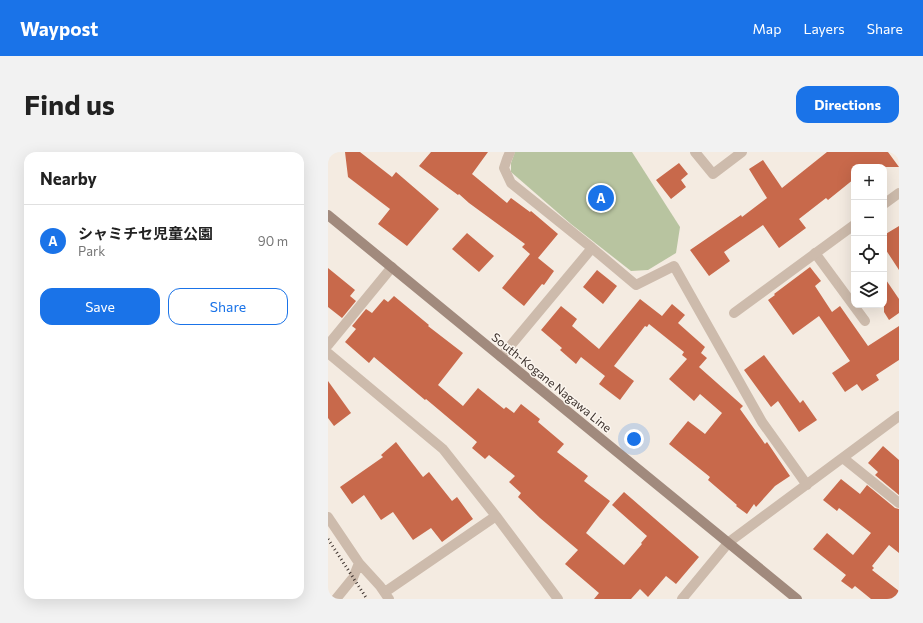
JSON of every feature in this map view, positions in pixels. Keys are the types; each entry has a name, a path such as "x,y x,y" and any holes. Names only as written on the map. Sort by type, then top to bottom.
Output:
{"main road":[{"name":"South-Kogane Nagawa Line","path":"328,215 797,599"}],"street":[{"path":"510,152 504,168 511,183 636,285 674,266 762,422 807,485"},
{"path":"695,152 713,174 742,152"},
{"path":"887,202 899,193"},
{"path":"734,313 851,227"},
{"path":"501,358 592,248"},
{"path":"815,253 865,322"},
{"path":"328,345 392,267"},
{"path":"328,353 443,448 558,599"},
{"path":"682,599 729,542 899,416"},
{"path":"843,458 899,503"},
{"path":"328,517 359,563 387,596 496,516"},
{"path":"336,599 353,578 359,563"}],"green space":[{"path":"515,152 632,152 680,227 676,253 648,270 631,271 571,224 511,172 511,163"}],"building":[{"path":"345,152 360,152 392,177 396,172 439,209 407,246 378,224 390,209 348,177"},
{"path":"431,152 488,152 472,174 507,203 511,198 530,212 531,211 558,234 538,258 554,271 544,285 542,284 524,306 502,288 530,254 522,247 525,244 419,166"},
{"path":"827,152 888,152 899,167 887,167 887,164 851,164 851,181 828,200 826,198 799,219 806,228 779,248 763,225 724,252 730,261 709,276 690,250 741,215 742,217 767,198 749,169 763,160 782,188"},
{"path":"679,163 688,174 681,180 686,187 671,199 656,180"},
{"path":"899,226 899,270 887,252 887,233"},
{"path":"467,233 494,256 479,272 452,249"},
{"path":"810,267 821,281 815,286 832,312 840,306 868,346 899,326 899,360 876,375 879,380 862,391 857,384 845,392 832,373 850,361 819,316 793,335 768,300"},
{"path":"328,268 355,290 350,296 356,301 342,318 328,307"},
{"path":"597,270 617,286 603,304 583,287"},
{"path":"887,281 899,299 899,313 889,320 884,312 884,308 887,308"},
{"path":"394,296 429,325 428,326 463,353 438,385 463,406 478,388 504,409 506,407 514,413 521,404 540,419 538,422 564,444 557,452 588,476 584,481 610,501 586,533 624,565 647,536 612,505 624,492 699,557 676,584 666,576 648,597 640,589 631,599 594,599 599,593 565,564 578,550 518,497 521,493 509,482 515,476 489,455 485,459 472,448 477,442 374,357 369,363 345,342 356,329 352,326 366,309 372,313 384,299 388,302"},
{"path":"640,299 662,316 672,304 685,315 678,323 705,347 701,353 707,358 699,367 743,406 740,409 765,444 767,442 790,476 775,486 756,507 754,504 747,514 708,480 710,477 669,444 688,421 705,434 722,413 700,394 694,401 669,379 687,359 682,355 684,352 649,324 647,327 645,326 614,366 634,381 620,400 599,384 605,376 581,357 576,364 560,350 562,348 541,330 561,306 577,319 572,326 599,349"},
{"path":"764,355 800,403 803,400 817,420 799,432 778,401 771,407 744,370"},
{"path":"328,381 351,413 334,426 328,418"},
{"path":"396,442 423,477 429,472 452,501 457,497 473,519 442,542 431,528 413,540 393,512 381,520 364,495 352,504 340,487 383,457 381,455"},
{"path":"883,446 899,460 899,495 875,475 878,472 868,463"},
{"path":"841,479 860,494 867,485 895,508 899,509 899,553 889,545 872,566 874,568 872,570 899,591 899,599 871,599 855,586 852,589 841,581 846,575 813,549 827,533 853,555 871,533 839,508 837,511 823,500"}],"railway":[{"path":"328,539 367,599"}],"place":[{"name":"シャミチセ児童公園","path":"601,198"}]}
